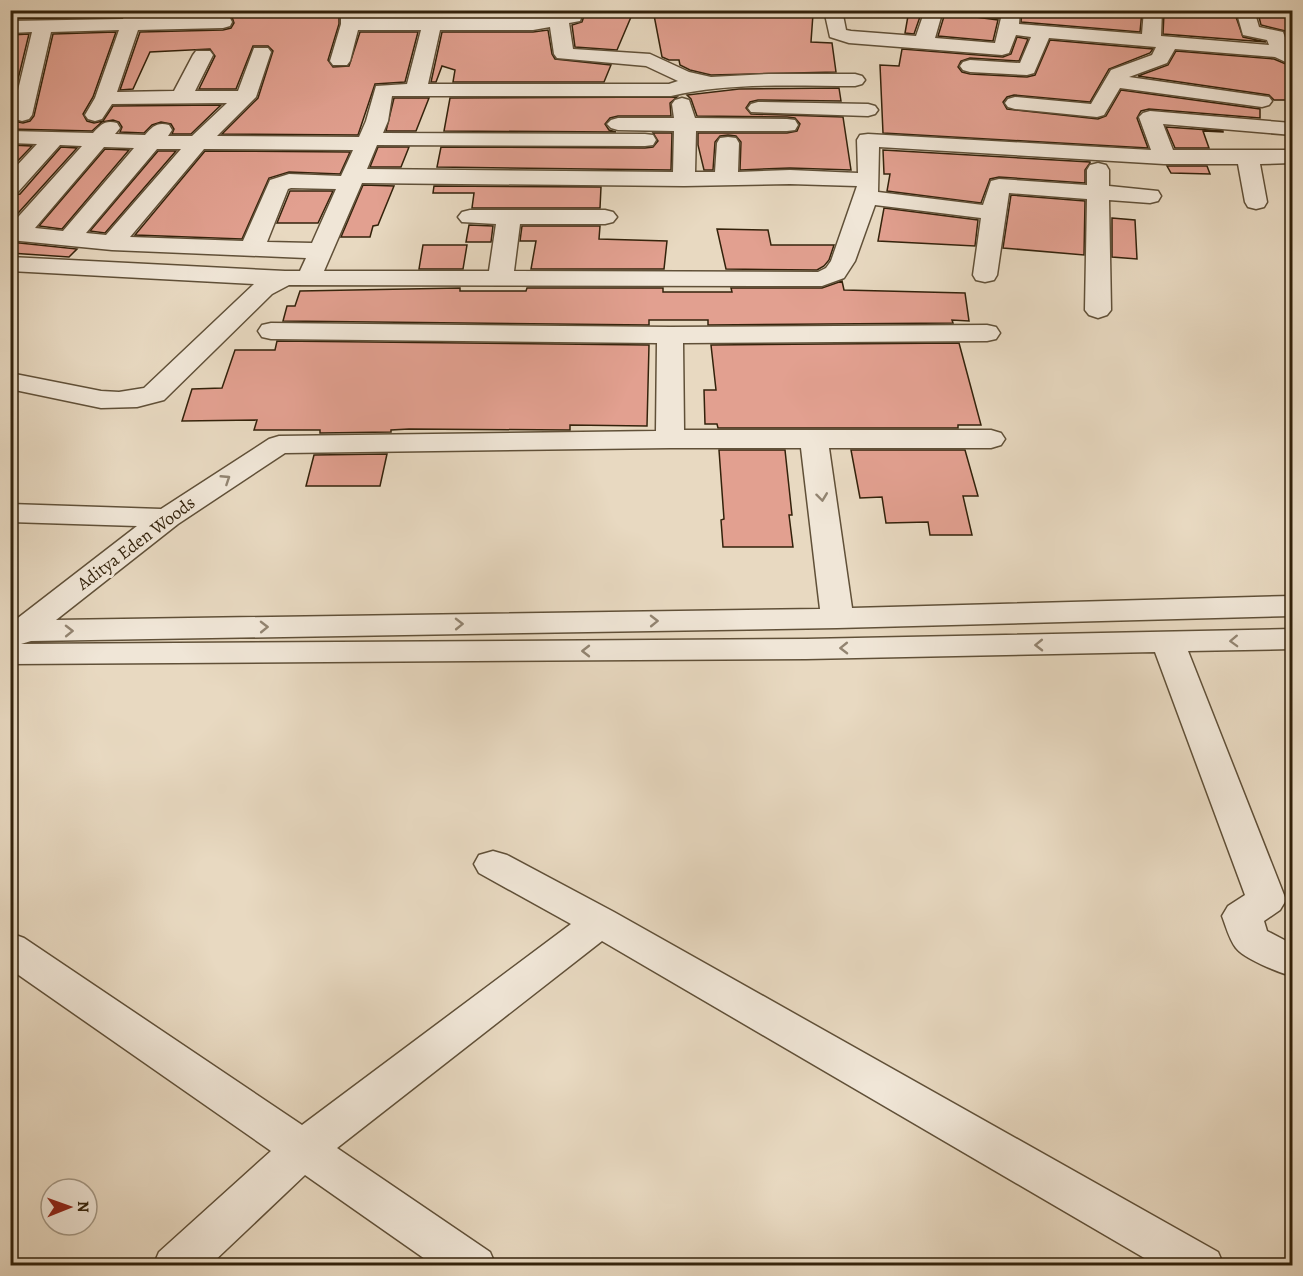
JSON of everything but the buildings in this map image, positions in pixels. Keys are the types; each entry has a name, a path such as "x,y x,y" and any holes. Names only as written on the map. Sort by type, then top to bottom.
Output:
{"street":[{"path":"833,10 837,33 849,37 1002,49 1010,18"},
{"path":"924,42 934,10"},
{"path":"966,10 1010,18 1042,32 1121,31 1203,65"},
{"path":"1153,10 1160,47"},
{"path":"1245,10 1250,31 1285,46"},
{"path":"340,61 350,17 432,23 476,17 533,24 567,15 564,54 650,60 682,76 713,84"},
{"path":"416,90 432,23"},
{"path":"14,234 96,126 129,24"},
{"path":"10,27 129,24 217,29"},
{"path":"43,26 31,80 16,116 45,117"},
{"path":"985,275 1003,147 1015,103 1042,32"},
{"path":"10,264 297,278 822,279 835,273 843,261 867,189 868,140 865,89 855,80 851,72 849,37"},
{"path":"1015,103 1097,111 1118,74 1160,47 1249,50 1285,46"},
{"path":"1249,50 1265,107 1283,107"},
{"path":"112,243 207,135 246,98 261,52"},
{"path":"181,98 203,56"},
{"path":"957,66 1027,69"},
{"path":"10,80 31,80"},
{"path":"10,381 104,400 122,401 154,394 263,289 297,278 320,251 362,154 383,90 416,90 487,100 532,89 671,90 769,80 855,80"},
{"path":"769,80 784,122"},
{"path":"1115,81 1262,101"},
{"path":"677,88 685,118 683,169"},
{"path":"528,111 532,89"},
{"path":"105,98 246,98"},
{"path":"500,280 513,218 526,122 646,132 685,118 784,122 867,110"},
{"path":"1164,158 1150,117 1293,129"},
{"path":"10,137 56,138 96,126 158,134 207,135 362,154 470,176 638,177 727,160 790,177 993,213"},
{"path":"638,177 646,132"},
{"path":"69,239 158,134"},
{"path":"10,187 56,138"},
{"path":"470,176 480,139"},
{"path":"260,163 362,154 480,139 522,139"},
{"path":"868,140 1164,158 1293,158"},
{"path":"1096,153 1099,193 1098,310"},
{"path":"252,249 278,185 362,154"},
{"path":"1248,158 1256,202"},
{"path":"999,186 1150,196"},
{"path":"470,218 605,217"},
{"path":"14,234 112,243 320,251"},
{"path":"271,331 670,335 987,333"},
{"path":"670,335 670,439"},
{"name":"Aditya Eden Woods","path":"13,639 167,518 279,446 670,439 991,439"},
{"path":"814,439 837,618"},
{"path":"10,513 167,518"},
{"path":"13,639 1293,606"},
{"path":"13,639 807,649 1293,639"},
{"path":"1168,642 1266,900 1242,916 1251,940 1293,961"},
{"path":"493,864 600,922 1201,1266"},
{"path":"176,1266 302,1150 600,922"},
{"path":"10,948 473,1266"}]}
